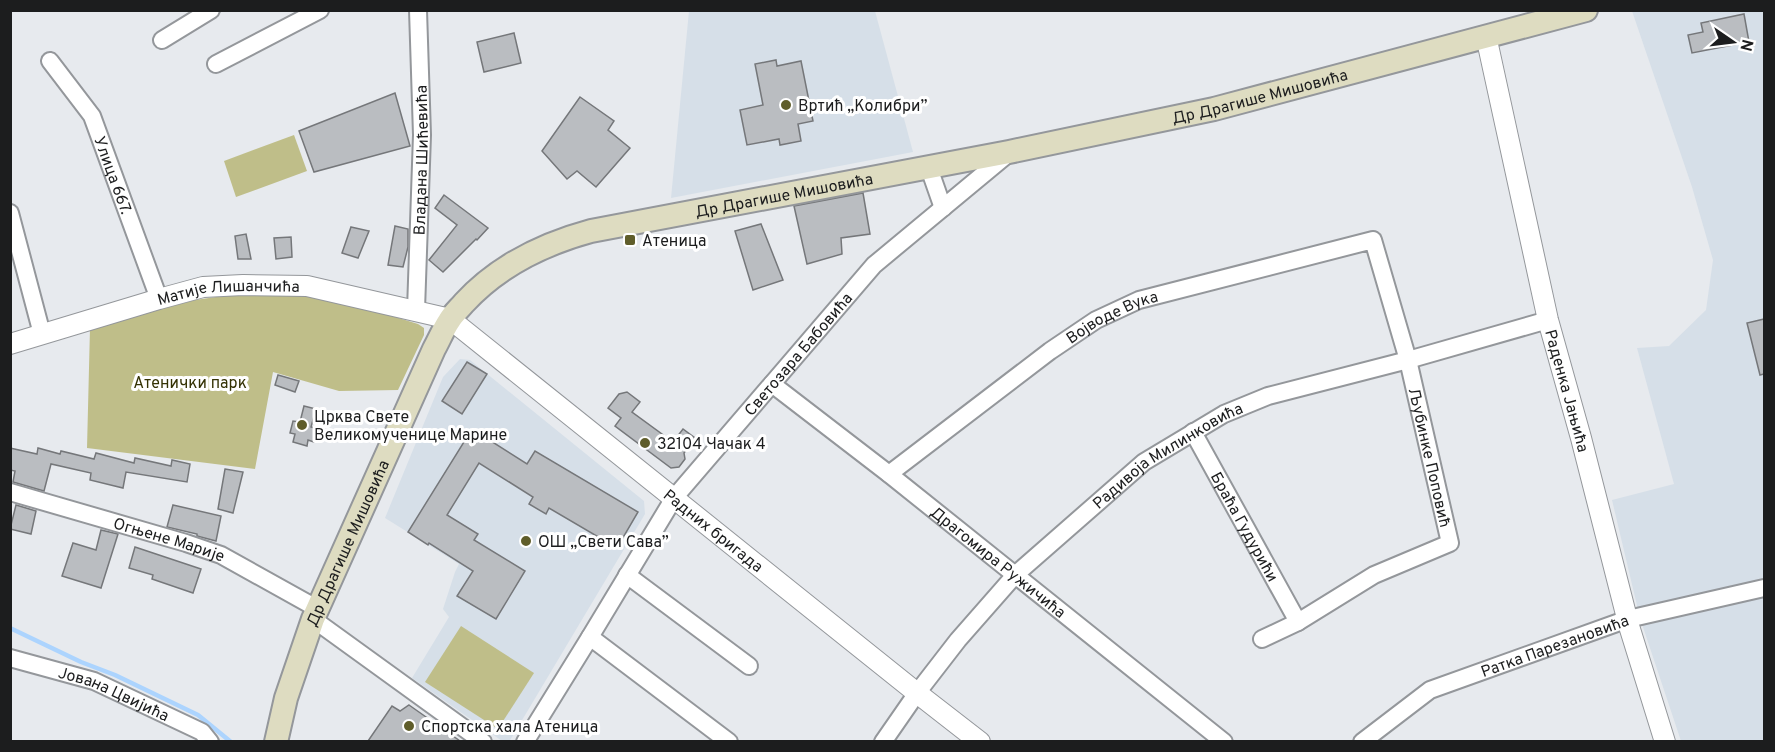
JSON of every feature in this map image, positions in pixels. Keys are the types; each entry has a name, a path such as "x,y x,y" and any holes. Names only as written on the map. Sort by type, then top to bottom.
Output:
{"main road":[{"name":"Др Драгише Мишовића","path":"276,741 294,672 316,614 431,356 450,319 478,289 504,268 539,249 591,231 929,168 1214,109 1586,10"}],"street":[{"path":"162,40 211,10"},
{"path":"216,64 320,10"},
{"name":"Владана Шићевића","path":"416,310 422,135 418,10"},
{"name":"Раденка Јањића","path":"1486,36 1548,320 1628,619 1665,741"},
{"name":"Улица 667.","path":"50,61 92,116 159,299"},
{"name":"Светозара Бабовића","path":"525,741 674,498 874,265 1009,152"},
{"path":"929,168 943,208"},
{"path":"10,213 42,334"},
{"name":"Љубинке Поповић","path":"1262,639 1298,622 1374,575 1450,543 1408,360 1373,240"},
{"name":"Војводе Вука","path":"889,474 1050,351 1096,320 1139,300 1373,240"},
{"name":"Матије Лишанчића","path":"10,344 203,287 275,284 307,286 450,319"},
{"name":"Радних бригада","path":"450,319 980,741"},
{"name":"Радивоја Милинковића","path":"883,741 958,640 1015,575 1144,462 1224,414 1268,396 1408,360 1548,320"},
{"name":"Драгомира Ружичића","path":"772,384 889,474 1224,741"},
{"name":"Браћа Гудурићи","path":"1193,432 1298,622"},
{"name":"Огњене Марије","path":"10,492 221,555 316,614 483,741"},
{"path":"627,575 748,666"},
{"name":"Ратка Парезановића","path":"1362,741 1430,690 1628,619 1764,588"},
{"path":"590,637 729,741"},
{"name":"Јована Цвијића","path":"10,658 94,681 202,732 210,741"}],"shaded area":[{"path":"689,11 875,11 913,152 671,198"},
{"path":"1632,11 1764,11 1764,741 1681,741 1640,618 1612,500 1674,484 1637,348 1669,346 1706,310 1713,260 1692,187"},
{"name":"ОШ „Свети Сава”","path":"460,359 470,360 644,501 645,514 509,742 502,741 412,678 449,617 443,609 459,564 385,518 443,377"}],"green space":[{"path":"294,135 307,171 236,197 224,161"},
{"name":"Атенички парк","path":"251,292 321,294 418,324 424,328 424,335 398,390 339,391 273,372 255,469 87,448 90,328 195,300"},
{"path":"461,626 534,673 498,729 425,682"}],"building":[{"path":"1744,14 1749,42 1692,53 1688,35 1703,32 1701,23"},
{"path":"514,33 521,63 484,72 477,42"},
{"name":"Вртић „Колибри”","path":"776,60 777,66 801,61 813,121 798,124 801,141 780,145 779,139 747,145 740,110 763,105 755,64"},
{"path":"395,93 410,146 314,172 299,131"},
{"path":"580,97 614,121 608,130 630,148 596,187 577,171 567,179 542,151"},
{"path":"863,193 870,234 841,238 842,254 807,264 794,206"},
{"path":"444,195 488,228 443,272 429,260 457,225 435,208"},
{"path":"761,224 783,280 753,290 735,231"},
{"path":"395,226 408,229 408,247 403,267 388,265"},
{"path":"351,227 369,231 358,258 342,253"},
{"path":"246,234 251,259 238,259 235,236"},
{"path":"291,237 292,257 276,259 274,238"},
{"path":"1764,319 1764,374 1760,375 1747,323"},
{"path":"467,362 487,374 462,414 442,401"},
{"path":"278,375 299,381 295,392 275,385"},
{"path":"627,392 640,402 632,412 673,442 683,429 695,438 684,453 685,459 679,467 671,468 615,426 621,418 608,408 619,394"},
{"name":"Црква Свете Великомученице Марине","path":"304,406 316,409 311,427 318,429 314,442 308,440 307,446 293,442 295,434 290,433 293,421 300,422"},
{"path":"472,429 527,464 535,451 638,512 617,548 549,508 546,514 529,504 533,497 479,463 447,515 478,534 474,540 525,571 496,619 457,596 473,571 408,532"},
{"path":"10,448 37,454 38,448 60,454 61,451 94,459 96,453 134,463 135,458 171,466 172,460 190,464 187,482 126,472 123,488 90,480 91,473 51,464 44,491 13,482 15,471 10,470"},
{"path":"225,469 243,472 233,513 218,509"},
{"path":"16,505 36,511 31,534 10,529"},
{"path":"173,505 221,516 216,541 167,527"},
{"path":"101,530 118,534 101,588 62,576 73,543 96,550"},
{"path":"135,547 201,569 193,593 152,579 153,575 129,568"},
{"name":"Спортска хала Атеница","path":"409,705 460,741 368,741 392,706 400,711"}],"waterway":[{"path":"10,628 198,715 231,742"}],"place":[{"name":"Вртић „Колибри”","path":"786,105"},
{"name":"Атеница","path":"630,240"},
{"name":"Црква Свете Великомученице Марине","path":"302,425"},
{"name":"32104 Чачак 4","path":"645,443"},
{"name":"ОШ „Свети Сава”","path":"526,541"},
{"name":"Спортска хала Атеница","path":"409,726"}]}
